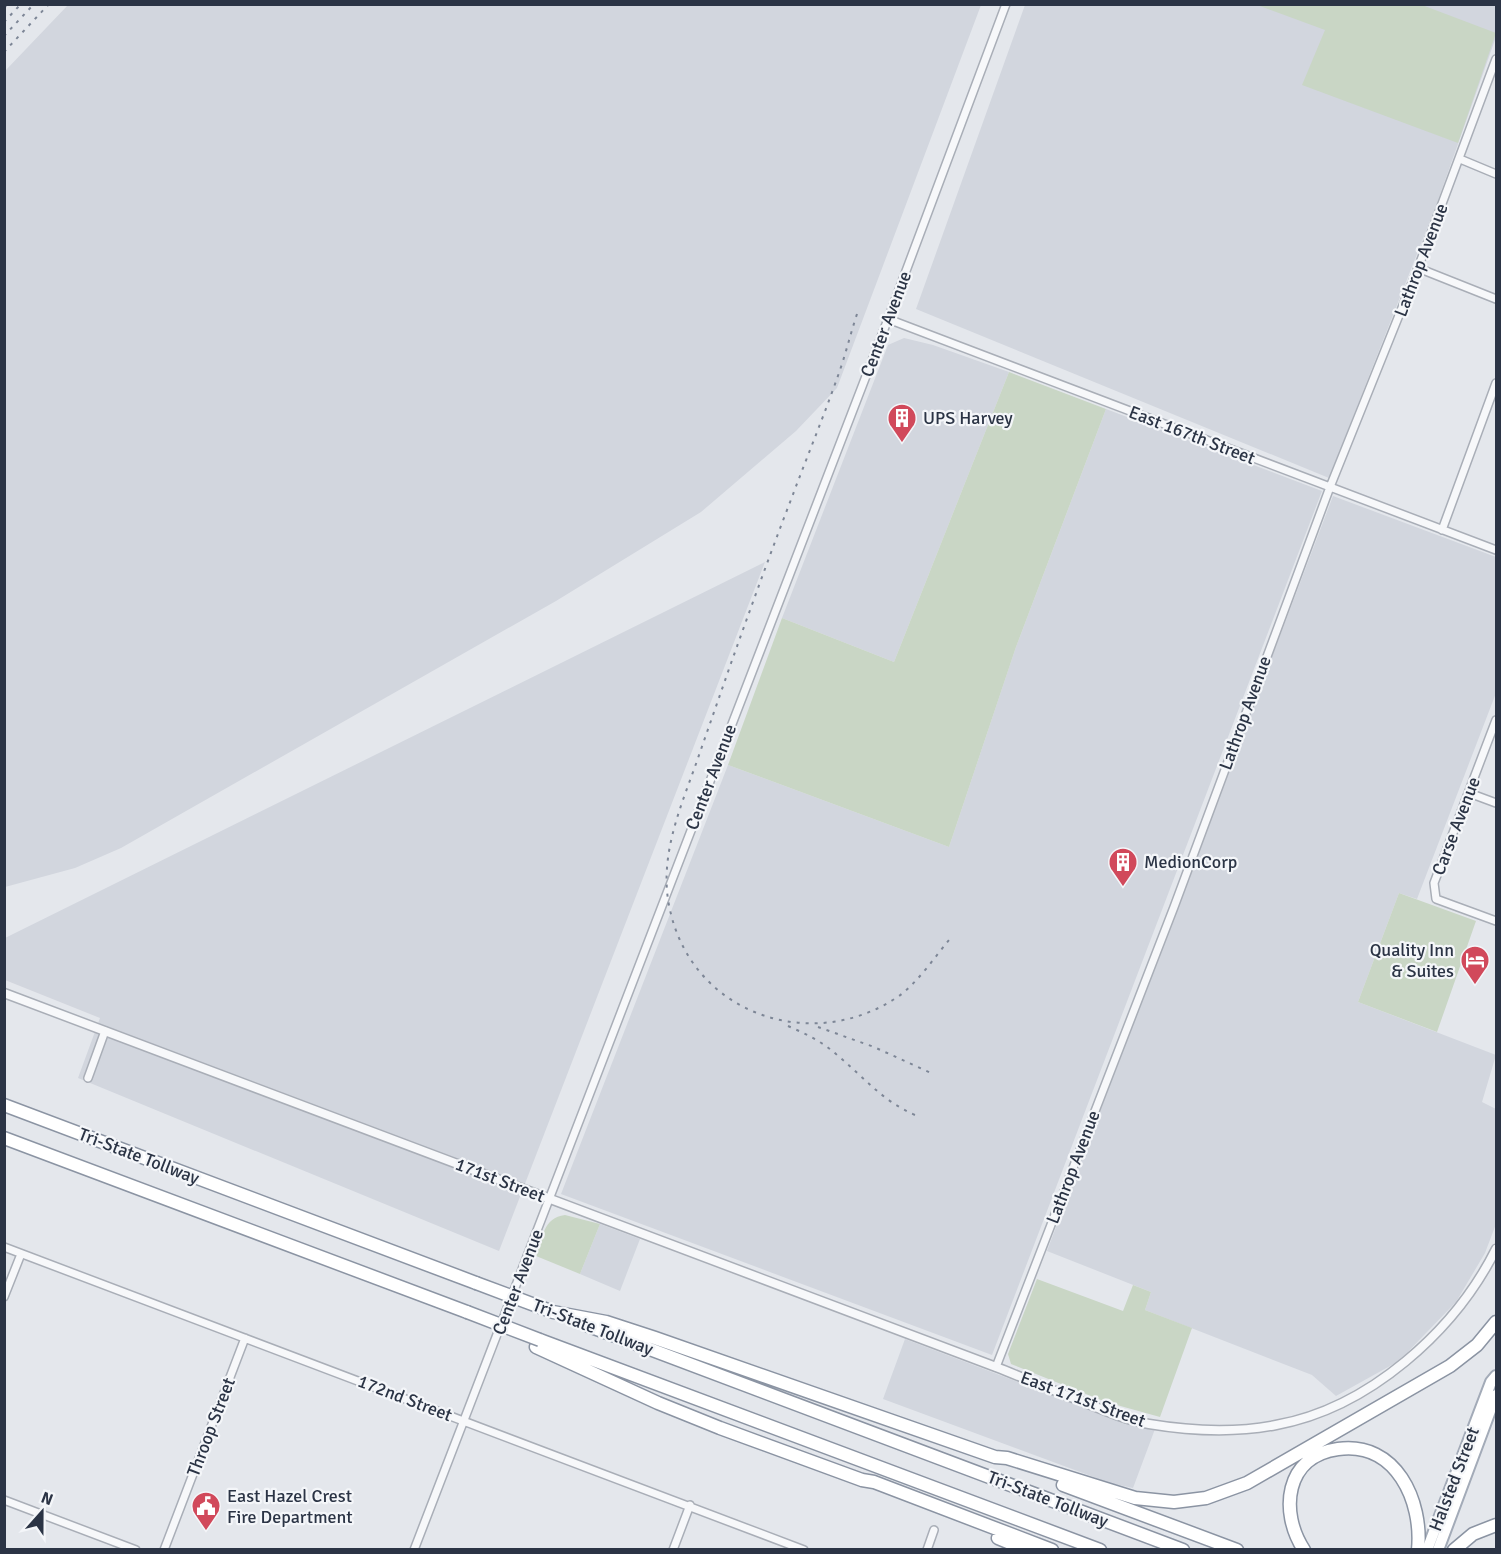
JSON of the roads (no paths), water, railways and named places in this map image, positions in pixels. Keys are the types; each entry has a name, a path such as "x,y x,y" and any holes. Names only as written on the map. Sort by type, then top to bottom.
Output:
{"highway":[{"name":"Tri-State Tollway","path":"4,1105 1183,1550"},
{"name":"Tri-State Tollway","path":"4,1138 470,1314 538,1344 1100,1550"},
{"path":"551,1311 606,1322 655,1338 995,1457 1007,1458 1126,1496 1144,1500 1184,1501 1218,1495 1247,1483 1444,1370 1477,1345 1497,1322"},
{"path":"538,1344 668,1407 862,1480 1027,1550"},
{"path":"1304,1550 1296,1536 1289,1512 1290,1493 1294,1481 1305,1466 1316,1457 1344,1448 1375,1456 1403,1479 1412,1494 1416,1508 1419,1526 1418,1550"},
{"path":"995,1457 1005,1464 1237,1550"},
{"path":"862,1480 874,1482 1052,1550"},
{"path":"1454,1550 1473,1533 1497,1525"}],"main road":[{"name":"Halsted Street","path":"1427,1550 1491,1382 1497,1376"},
{"name":"Halsted Street","path":"1438,1550 1497,1395"}],"street":[{"name":"Center Avenue","path":"414,1550 888,319 1006,4"},
{"name":"Lathrop Avenue","path":"996,1367 1170,916 1330,487 1418,268 1497,59"},
{"path":"1460,159 1497,174"},
{"path":"1418,268 1497,299"},
{"name":"East 167th Street","path":"888,319 1497,550"},
{"path":"1442,530 1497,383"},
{"name":"Carse Avenue","path":"1497,720 1434,883 1436,899 1497,921"},
{"path":"1468,793 1497,803"},
{"name":"171st Street","path":"4,993 996,1367"},
{"path":"88,1078 105,1031"},
{"name":"172nd Street","path":"4,1247 804,1550"},
{"name":"East 171st Street","path":"996,1367 1116,1415 1147,1424 1191,1430 1234,1430 1277,1425 1322,1411 1369,1389 1406,1360 1430,1339 1462,1303 1497,1249"},
{"path":"4,1297 21,1254"},
{"name":"Throop Street","path":"164,1550 245,1338"},
{"path":"4,1500 136,1550"},
{"path":"673,1550 690,1505"},
{"path":"927,1550 934,1530"}],"railway":[{"path":"4,8 8,4"},
{"path":"4,22 21,4"},
{"path":"4,36 34,4"},
{"path":"4,52 49,4"},
{"path":"857,314 835,383 760,582 678,816 669,853 667,891 670,910 683,946 703,976 730,999 761,1014 795,1022 830,1022 865,1014 899,996 919,977 949,940"},
{"path":"788,1026 826,1046 892,1103 915,1115"},
{"path":"818,1027 874,1047 933,1074"}],"place":[{"name":"UPS Harvey","path":"902,444"},
{"name":"MedionCorp","path":"1123,888"},
{"name":"Quality Inn & Suites","path":"1475,986"},
{"name":"East Hazel Crest Fire Department","path":"206,1532"}]}
